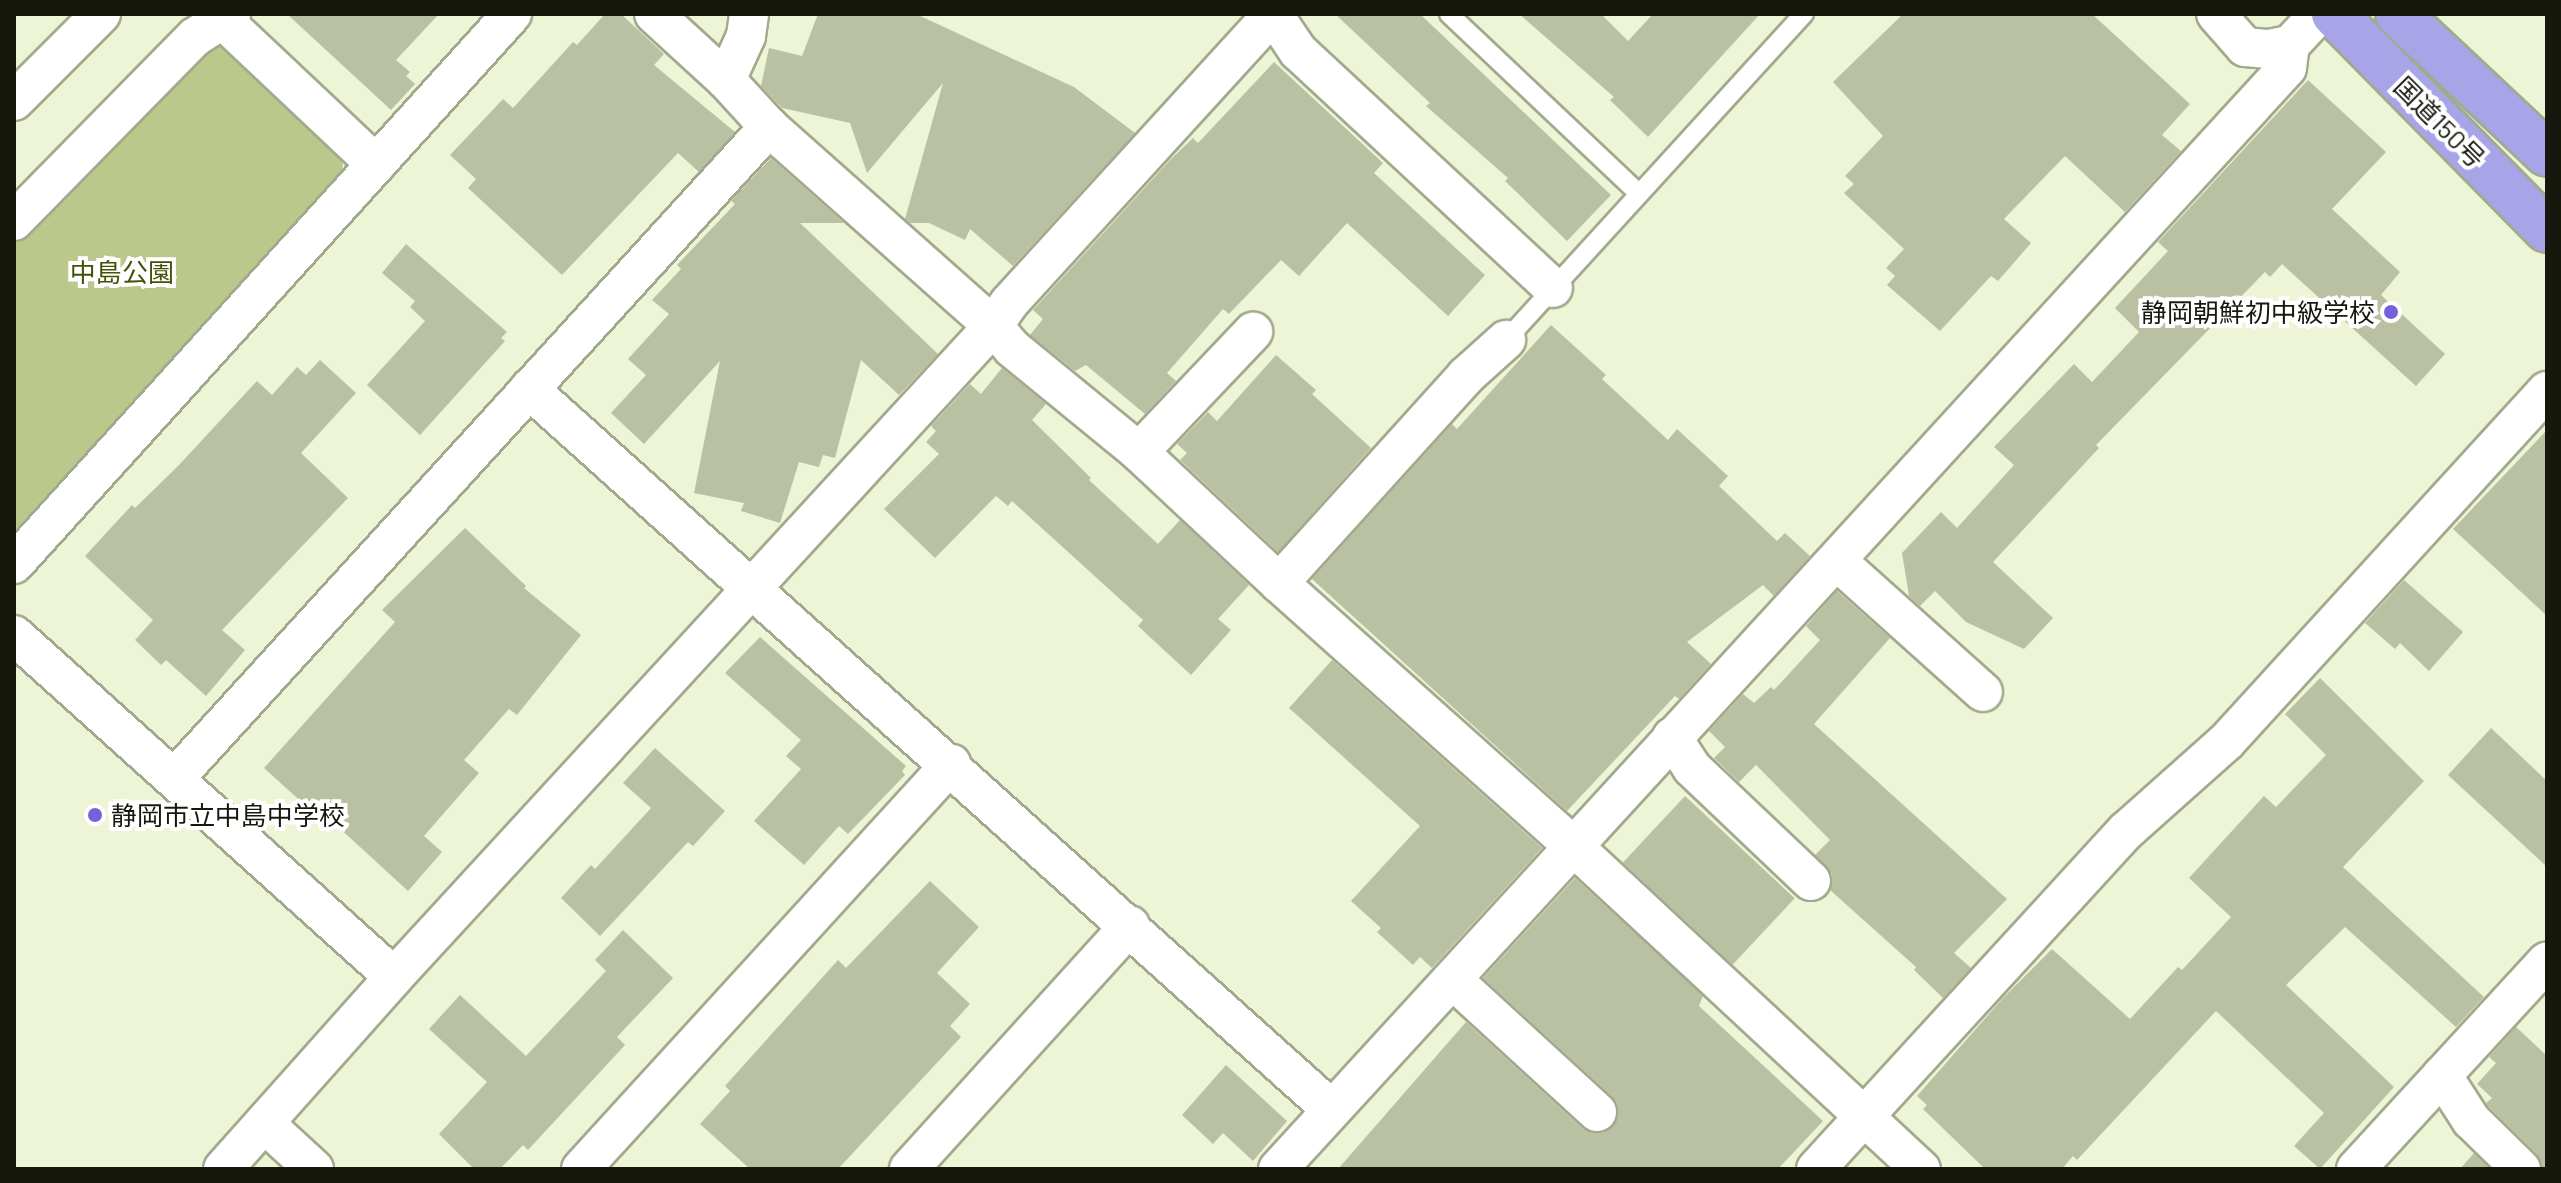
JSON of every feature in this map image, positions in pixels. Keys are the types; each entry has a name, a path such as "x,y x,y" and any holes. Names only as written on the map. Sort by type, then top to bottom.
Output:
{"highway":[{"name":"国道150号","path":"2334,14 2547,230"},
{"path":"2363,14 2547,198"},
{"path":"2398,14 2547,154"},
{"path":"2416,14 2547,130"}],"street":[{"path":"14,101 101,14"},
{"path":"14,564 512,14"},
{"path":"654,14 726,80 769,127 993,326 1012,348 1139,452 1279,583 1573,846 1921,1169"},
{"path":"726,80 746,36 749,14"},
{"path":"223,1169 394,977 993,326 1009,303 1273,14 1298,51 1553,288"},
{"path":"2216,14 2245,47 2269,49 2290,45"},
{"path":"1278,1169 1454,981 1672,737 2287,68 2290,45 2319,14"},
{"path":"14,221 195,37 228,18 376,164"},
{"path":"174,779 769,127"},
{"path":"1139,452 1253,332"},
{"path":"1279,583 1466,376 1506,340"},
{"path":"529,389 951,764 1332,1110"},
{"path":"1816,1169 2126,831 2227,741 2547,391"},
{"path":"1837,561 1983,692"},
{"path":"14,635 394,977"},
{"path":"1672,737 1692,768 1811,881"},
{"path":"581,1169 951,764"},
{"path":"909,1169 1130,925"},
{"path":"2356,1169 2547,961"},
{"path":"1454,981 1597,1112"},
{"path":"2442,1075 2471,1120 2521,1169"},
{"path":"264,1123 314,1169"}],"lane":[{"path":"1449,14 1638,193"},
{"path":"1506,340 1804,14"}],"green space":[{"name":"中島公園","path":"227,45 342,148 343,174 14,536 14,243 204,46"}],"building":[{"path":"287,14 439,14 396,60 410,72 406,76 415,84 391,110"},
{"path":"605,14 621,14 664,54 654,65 735,132 699,172 678,153 562,275 468,188 476,179 450,155 503,99 513,108 573,42 577,45"},
{"path":"818,14 916,14 1074,87 1135,133 1013,266 970,229 965,240 929,223 910,223 905,219 943,83 867,173 850,123 782,108 761,86 769,48 802,56"},
{"path":"1335,14 1420,14 1611,195 1567,241 1505,181 1508,178 1426,106 1430,103"},
{"path":"1519,14 1601,14 1628,41 1653,14 1760,14 1648,137 1610,100 1614,97"},
{"path":"1903,14 2092,14 2190,104 2162,135 2181,151 2125,212 2065,156 2004,219 2031,243 1998,281 1991,276 1940,331 1887,285 1895,276 1886,268 1904,249 1844,193 1854,184 1845,176 1883,136 1833,82"},
{"path":"1274,62 1383,163 1374,173 1485,275 1448,316 1347,223 1299,276 1281,260 1229,314 1223,309 1167,373 1176,381 1145,414 1086,365 1075,371 1030,335 1043,319 1033,310 1170,160 1193,138 1198,143"},
{"path":"2308,80 2386,152 2332,209 2400,272 2381,295 2445,354 2416,386 2282,264 2270,277 2265,272 2096,445 2099,448 1993,562 2053,618 2024,649 1966,622 1935,591 1920,606 1909,596 1902,553 1941,512 1957,528 2014,465 1994,447 2074,364 2092,382 2139,332 2115,308 2168,251 2158,242"},
{"path":"771,158 844,223 800,223 938,354 899,395 861,360 835,458 823,455 819,467 799,462 780,523 741,511 744,503 694,493 720,361 644,444 611,413 646,375 628,359 669,314 652,300 681,269 677,265 735,204 731,201"},
{"path":"406,244 507,332 501,338 505,341 420,435 367,385 425,321 410,307 415,301 382,273"},
{"path":"1551,325 1606,375 1602,379 1668,440 1677,429 1728,476 1719,486 1777,541 1785,533 1810,556 1774,596 1763,585 1687,642 1711,664 1679,699 1675,696 1567,811 1312,579 1452,424 1457,429"},
{"path":"1276,355 1316,390 1312,394 1371,448 1278,552 1180,460 1187,453 1177,444 1208,412 1217,421"},
{"path":"320,360 356,393 301,453 348,498 222,630 245,650 206,696 166,660 161,665 135,640 153,620 85,556 132,505 135,508 179,465 257,381 272,395 297,367 306,375"},
{"path":"1002,368 1046,404 1032,420 1091,478 1089,480 1158,544 1180,520 1249,585 1218,619 1231,630 1191,675 1138,626 1143,620 1012,501 1008,506 996,496 935,558 884,509 939,454 926,442 936,431 931,426 970,384 981,394"},
{"path":"2547,430 2547,616 2453,529"},
{"path":"465,528 526,586 524,588 581,635 517,715 509,709 464,760 479,773 424,836 442,852 408,891 310,801 306,806 264,768 395,622 382,610"},
{"path":"2404,580 2463,632 2429,671 2400,643 2395,649 2365,623"},
{"path":"1837,591 1890,638 1814,724 2007,899 1954,953 1971,968 1943,998 1914,970 1916,967 1830,890 1832,874 1815,855 1830,840 1756,765 1739,782 1714,758 1725,747 1709,731 1743,694 1754,703 1771,687 1774,690 1820,640 1806,626"},
{"path":"760,637 906,766 902,771 905,775 848,834 839,826 804,865 754,821 801,769 786,756 801,740 725,673"},
{"path":"1332,660 1542,848 1432,968 1420,957 1413,965 1377,932 1381,928 1351,901 1420,826 1289,708"},
{"path":"2320,678 2424,781 2343,867 2484,997 2456,1027 2345,927 2286,985 2394,1087 2320,1169 2294,1146 2324,1113 2216,1011 2077,1160 2073,1156 2062,1169 1985,1169 1923,1109 1927,1105 1917,1096 2003,998 2052,949 2130,1019 2178,967 2182,970 2231,917 2189,878 2264,796 2276,807 2326,755 2285,714"},
{"path":"2491,728 2547,781 2547,867 2448,775"},
{"path":"655,748 725,811 693,846 688,842 600,936 561,898 591,865 595,869 651,808 623,783"},
{"path":"1685,796 1795,898 1733,965 1623,863"},
{"path":"1575,878 1703,996 1699,1006 1823,1121 1778,1169 1338,1169 1466,1022 1583,1129 1603,1133 1614,1126 1618,1106 1612,1096 1483,978"},
{"path":"930,881 979,927 937,973 970,1004 950,1026 961,1037 838,1169 750,1169 700,1124 730,1091 725,1086 838,960 846,968"},
{"path":"623,930 673,978 617,1037 625,1045 528,1150 523,1145 500,1169 474,1169 439,1134 487,1082 429,1029 460,995 526,1056 606,971 595,960"},
{"path":"2516,1027 2547,1056 2547,1169 2542,1169 2536,1153 2488,1106 2486,1103 2492,1098 2477,1084 2496,1063 2489,1057"},
{"path":"1226,1065 1287,1121 1253,1161 1223,1133 1213,1144 1182,1115"},
{"path":"2474,1153 2490,1169 2460,1169"}],"place":[{"name":"静岡朝鮮初中級学校","path":"2391,312"},
{"name":"静岡市立中島中学校","path":"95,815"}]}
